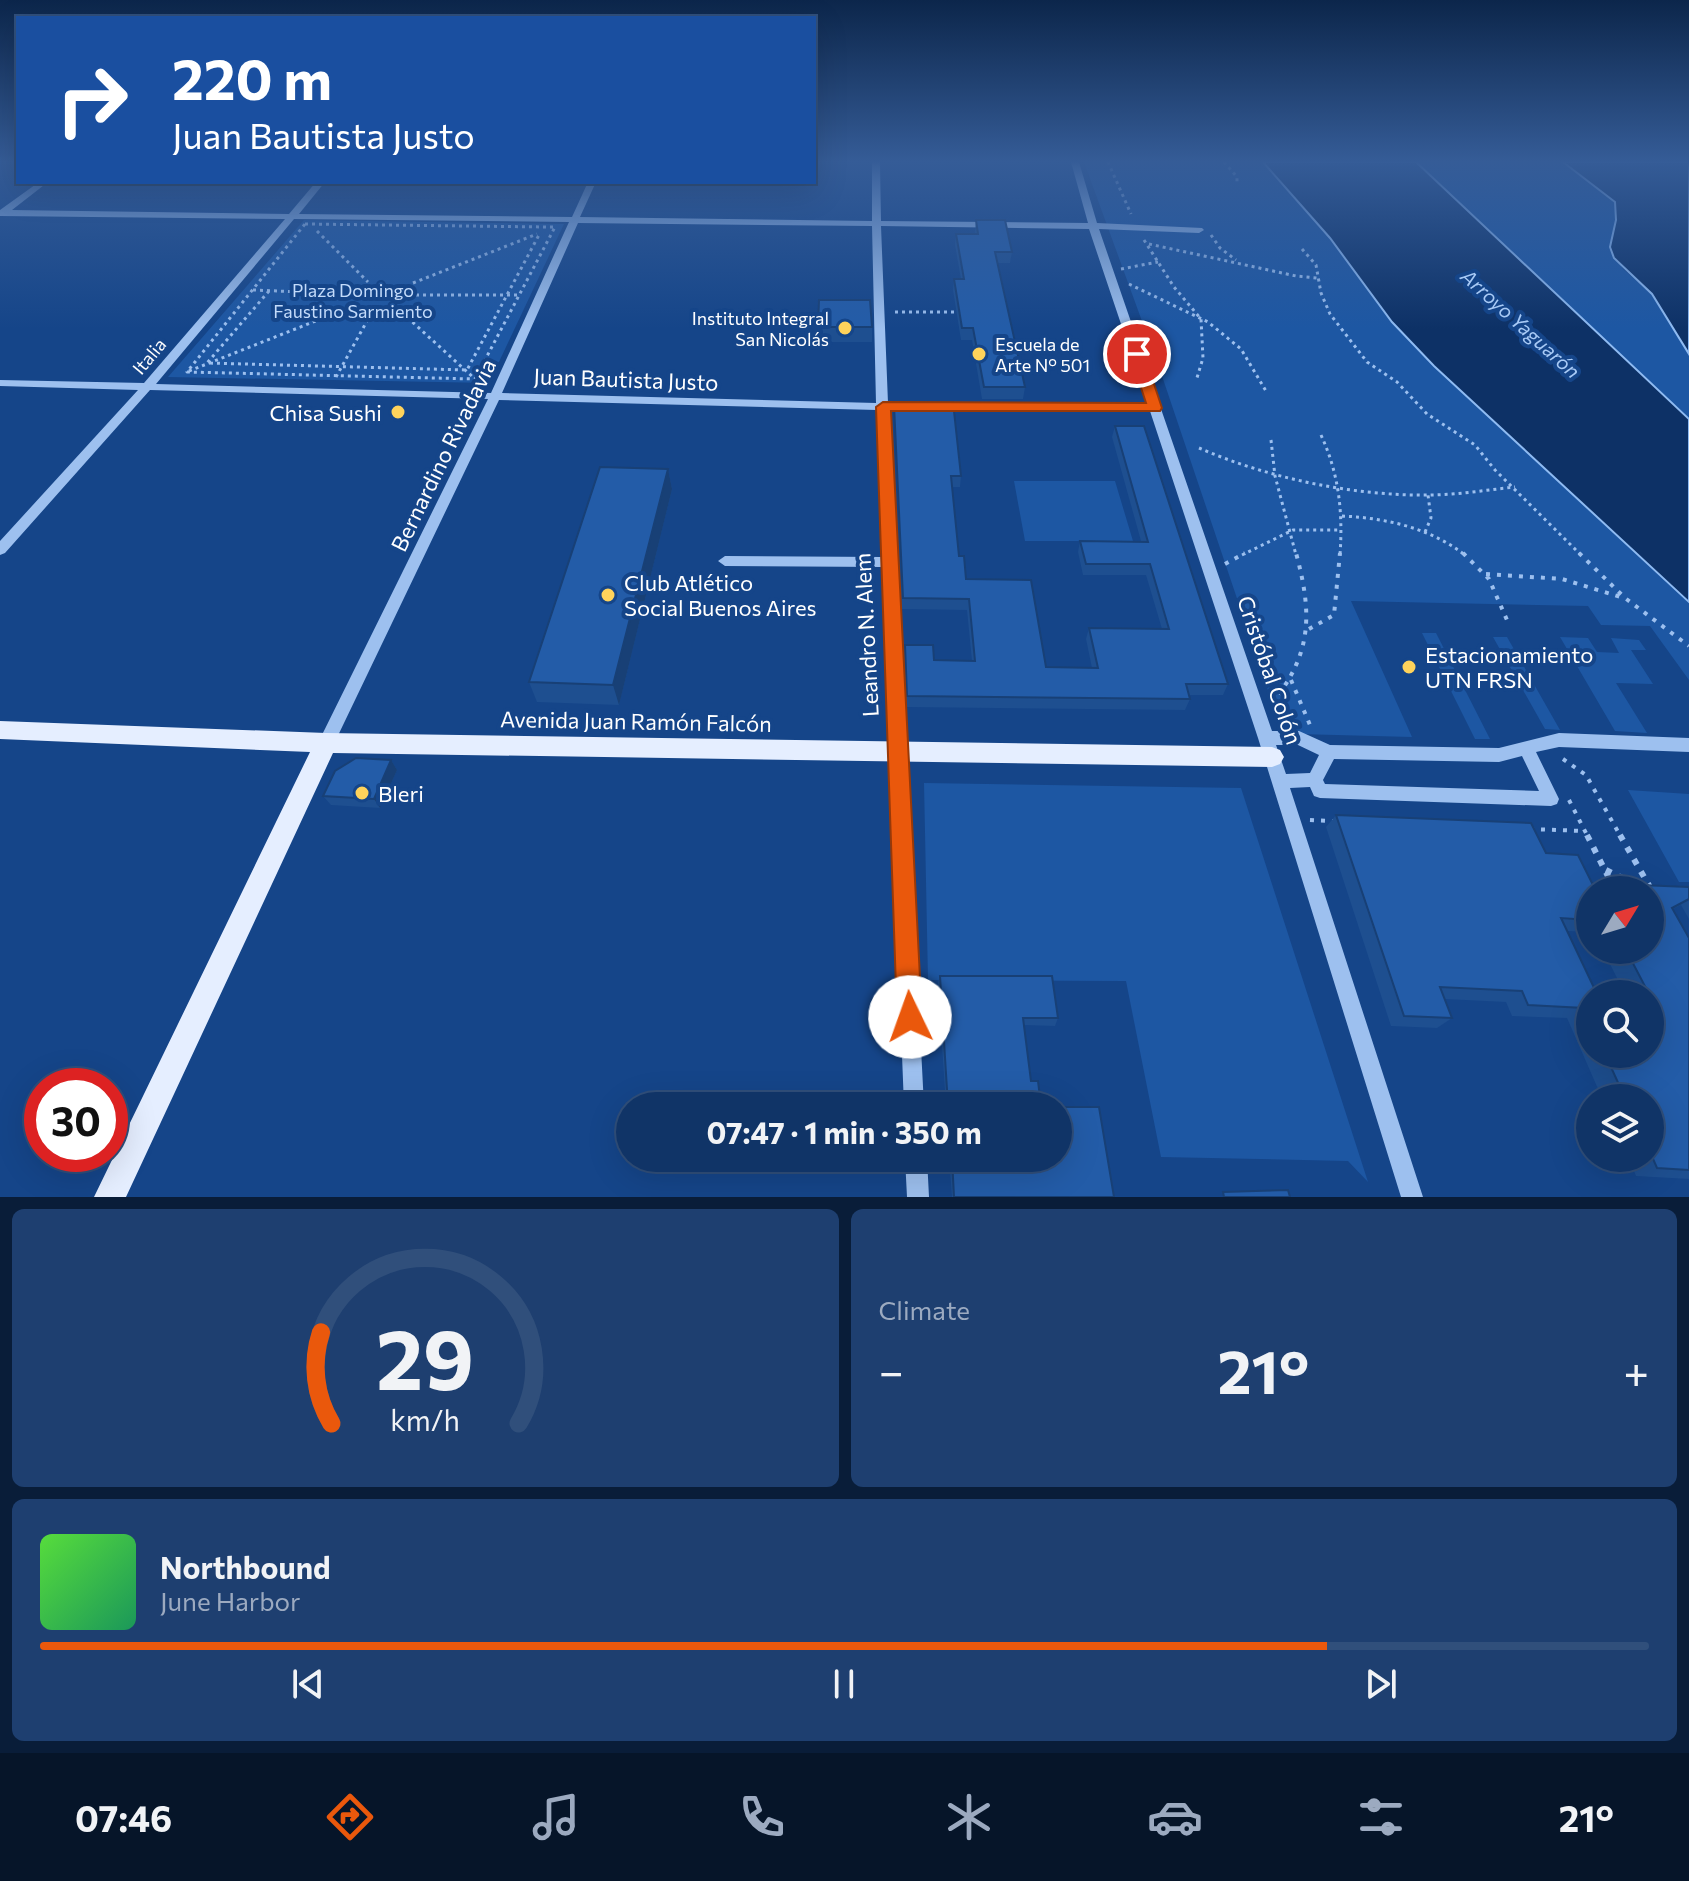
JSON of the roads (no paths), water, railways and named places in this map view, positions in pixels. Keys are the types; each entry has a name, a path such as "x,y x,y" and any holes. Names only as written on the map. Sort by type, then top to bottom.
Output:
{"main road":[{"name":"Avenida Juan Ramón Falcón","path":"0,730 326,743 897,749 1269,748"},
{"path":"110,1197 326,743"}],"street":[{"name":"Italia","path":"0,550 148,386 288,218"},
{"path":"422,218 1199,230"},
{"name":"Leandro N. Alem","path":"879,218 878,312 913,1092"},
{"name":"Cristóbal Colón","path":"1091,218 1269,748 1411,1194"},
{"name":"Bernardino Rivadavia","path":"326,743 495,396 573,220"},
{"name":"Juan Bautista Justo","path":"0,383 883,407 1155,408"},
{"path":"725,561 888,562"},
{"path":"1269,748 1299,738 1324,750 1499,755 1559,740 1689,745"},
{"path":"1324,750 1315,780 1320,791 1551,799 1534,746"},
{"path":"1279,781 1315,780"},
{"path":"917,1172 918,1197"}],"water":[{"name":"Arroyo Yaguarón","path":"1312,218 1475,218 1689,419 1689,602 1434,366 1392,322"},
{"path":"1689,218 1689,354 1652,294 1614,258 1610,247 1616,220"}],"place":[{"name":"Instituto Integral San Nicolás","path":"845,328"},
{"name":"Escuela de Arte N° 501","path":"979,354"},
{"name":"Chisa Sushi","path":"398,412"},
{"name":"Club Atlético Social Buenos Aires","path":"608,595"},
{"name":"Estacionamiento UTN FRSN","path":"1409,667"},
{"name":"Bleri","path":"362,793"}],"park label":[{"name":"Plaza Domingo Faustino Sarmiento","path":"353,300"}]}
